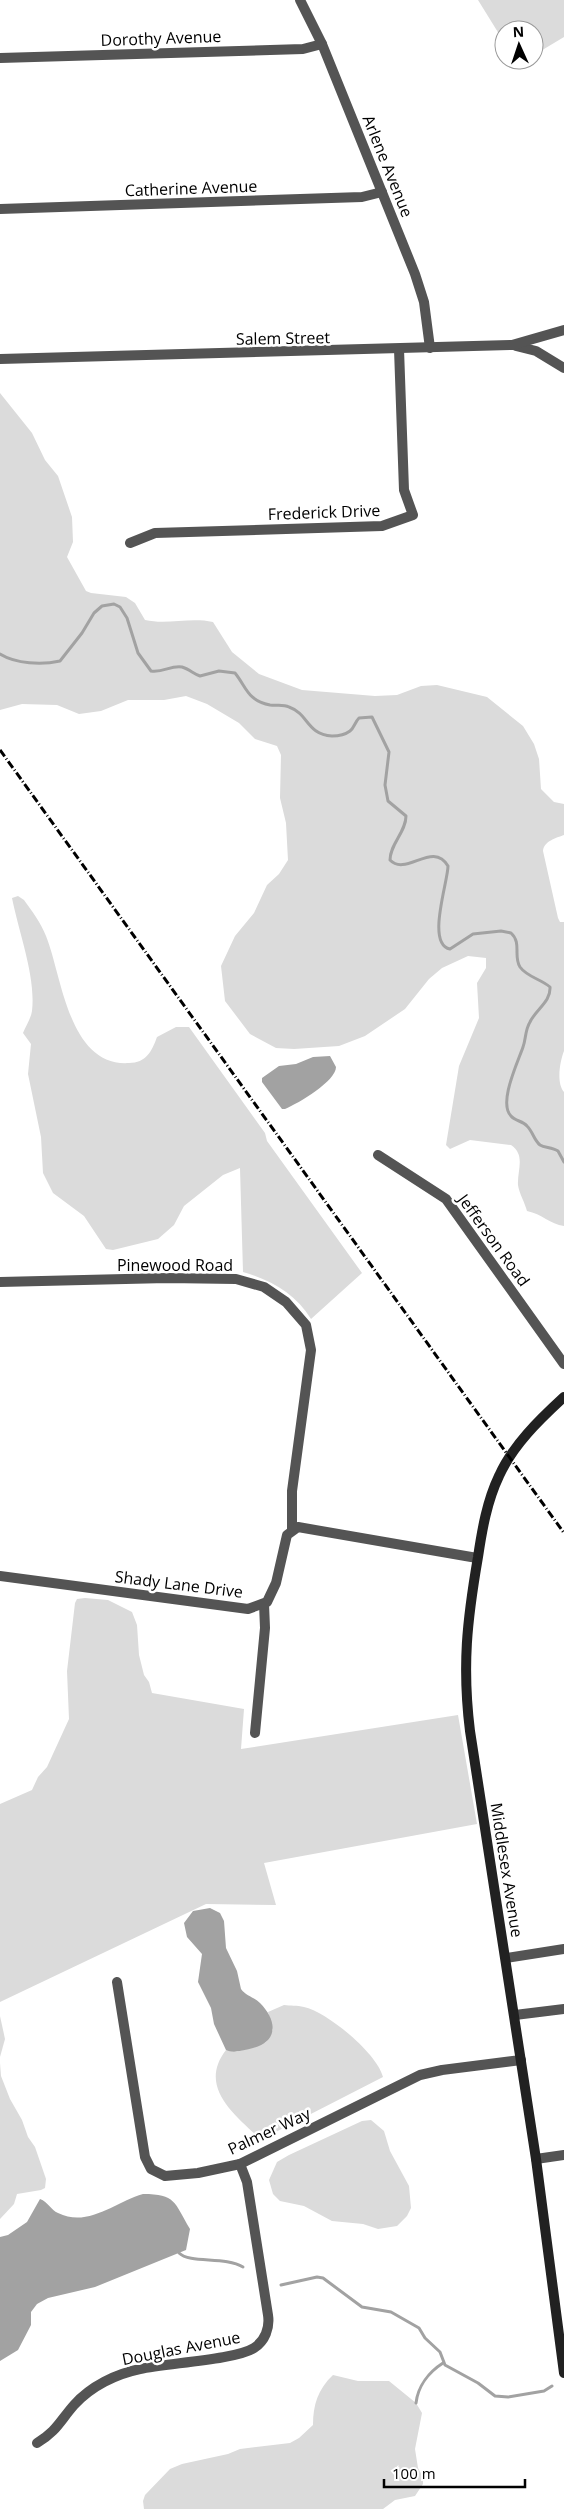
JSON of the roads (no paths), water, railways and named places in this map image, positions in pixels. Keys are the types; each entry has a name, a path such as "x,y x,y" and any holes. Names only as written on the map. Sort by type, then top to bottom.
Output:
{"main road":[{"name":"Middlesex Avenue","path":"564,1397 527,1435 498,1476 486,1514 478,1558 466,1634 465,1684 470,1731 536,2159 564,2373"}],"street":[{"name":"Arlene Avenue","path":"300,0 322,44 419,283 424,302 430,348"},
{"name":"Dorothy Avenue","path":"0,58 303,49 322,44"},
{"name":"Catherine Avenue","path":"0,209 364,197 382,192"},
{"name":"Salem Street","path":"0,359 512,345 564,330"},
{"path":"512,345 536,351 564,368"},
{"name":"Frederick Drive","path":"130,543 155,533 382,526 413,515 404,490 400,349"},
{"name":"Jefferson Road","path":"378,1155 446,1199 564,1364"},
{"name":"Pinewood Road","path":"0,1282 230,1279 254,1283 286,1302 306,1326 311,1350 292,1492 292,1530"},
{"path":"292,1530 306,1527 478,1558"},
{"name":"Shady Lane Drive","path":"0,1576 252,1609 264,1604 273,1592 286,1539 292,1530"},
{"path":"255,1732 266,1628 264,1604"},
{"path":"506,1958 564,1948"},
{"name":"Palmer Way","path":"117,1982 145,2157 149,2166 159,2174 170,2176 240,2164 420,2075 442,2070 521,2060"},
{"path":"514,2016 564,2009"},
{"path":"536,2159 564,2155"},
{"name":"Douglas Avenue","path":"37,2443 55,2431 74,2406 91,2390 119,2375 141,2369 244,2352 262,2340 268,2328 268,2315 247,2181 240,2164"}],"waterway":[{"path":"0,654 14,660 29,663 60,661 82,633 94,613 102,606 114,604 120,607 127,618 138,653 151,671 182,667 200,676 219,671 235,673 252,697 262,703 287,706 296,710 317,732 332,736 348,732 359,718 372,717 389,752 385,785 388,801 406,816 404,827 392,849 390,860 396,864 404,864 435,856 442,859 448,866 439,925 443,945 450,949 473,934 501,931 511,933 516,941 517,958 520,967 526,973 550,987 546,1001 528,1025 523,1047 510,1082 507,1102 511,1116 527,1126 540,1145 558,1151 564,1162"},
{"path":"179,2253 191,2258 227,2262 243,2267"},
{"path":"281,2285 317,2277 323,2278 362,2307 391,2312 419,2328 425,2338 440,2352 445,2365 478,2383 495,2396 508,2397 544,2391 552,2386"},
{"path":"416,2403 419,2391 425,2380 443,2363"}],"railway":[{"path":"0,750 564,1533"}]}
